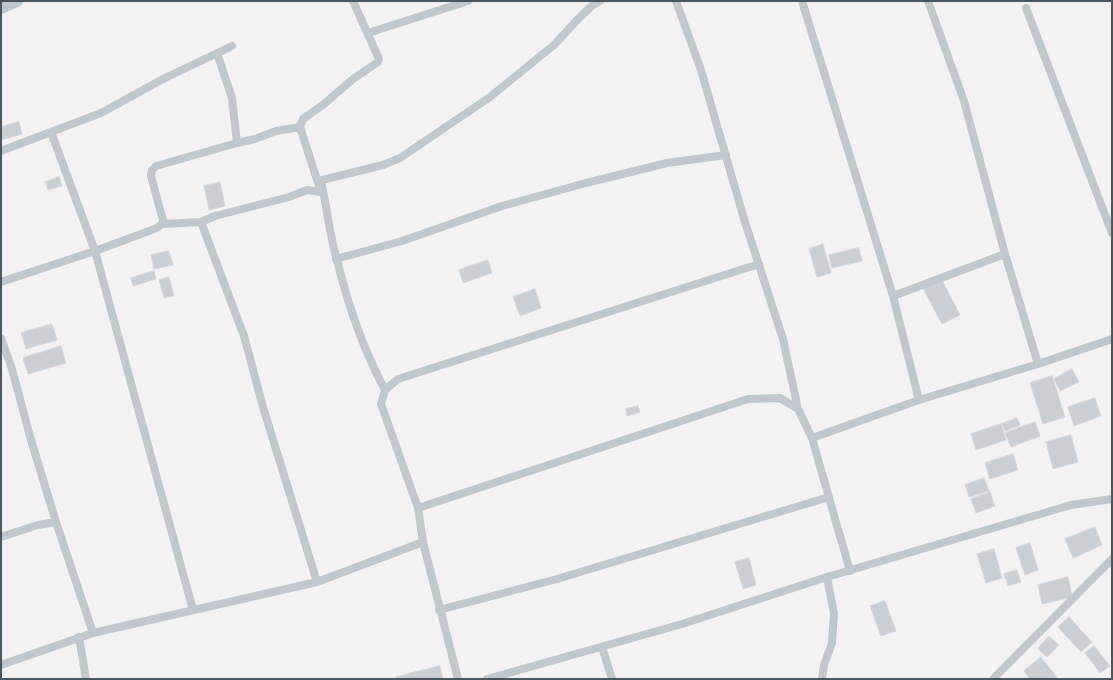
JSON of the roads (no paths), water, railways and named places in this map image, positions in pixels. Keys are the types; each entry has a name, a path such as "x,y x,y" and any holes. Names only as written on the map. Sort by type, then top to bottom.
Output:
{"main road":[{"path":"1,8 17,1"}],"street":[{"path":"321,192 300,127 303,119 378,62 379,59 354,1"},
{"path":"368,33 468,1"},
{"path":"322,180 383,165 400,158 490,97 554,45 580,17 593,5 600,1"},
{"path":"676,1 701,70 744,219 783,339 798,409 812,438 850,571"},
{"path":"802,1 893,296 919,400"},
{"path":"928,1 964,101 1005,254 1038,364"},
{"path":"1026,8 1112,233"},
{"path":"1,150 101,113 163,79 232,46"},
{"path":"217,54 232,98 237,143"},
{"path":"162,224 163,220 151,176 152,170 156,166 255,139 276,131 300,127"},
{"path":"51,132 95,251 194,610"},
{"path":"336,259 402,241 502,206 666,163 726,155"},
{"path":"321,192 322,180"},
{"path":"322,180 336,259 358,329 371,364 384,390 381,404 418,508 423,542 439,610 458,679"},
{"path":"1,282 95,251 157,228 162,224 201,222 215,216 289,197 307,190 321,192"},
{"path":"201,222 244,336 263,407 317,582"},
{"path":"893,296 1005,254"},
{"path":"384,390 398,379 759,264"},
{"path":"1,338 12,369 31,440 56,522 93,633"},
{"path":"812,438 919,400 1038,364 1112,339"},
{"path":"418,508 748,399 780,398 798,409"},
{"path":"439,610 557,579 829,497"},
{"path":"487,679 682,624 827,577 1071,505 1112,499"},
{"path":"1,538 38,525 56,522"},
{"path":"1,665 93,633 317,582 423,542"},
{"path":"992,679 1112,559"},
{"path":"822,679 824,665 832,643 834,614 827,577"},
{"path":"79,637 86,679"},
{"path":"602,647 612,679"}]}
